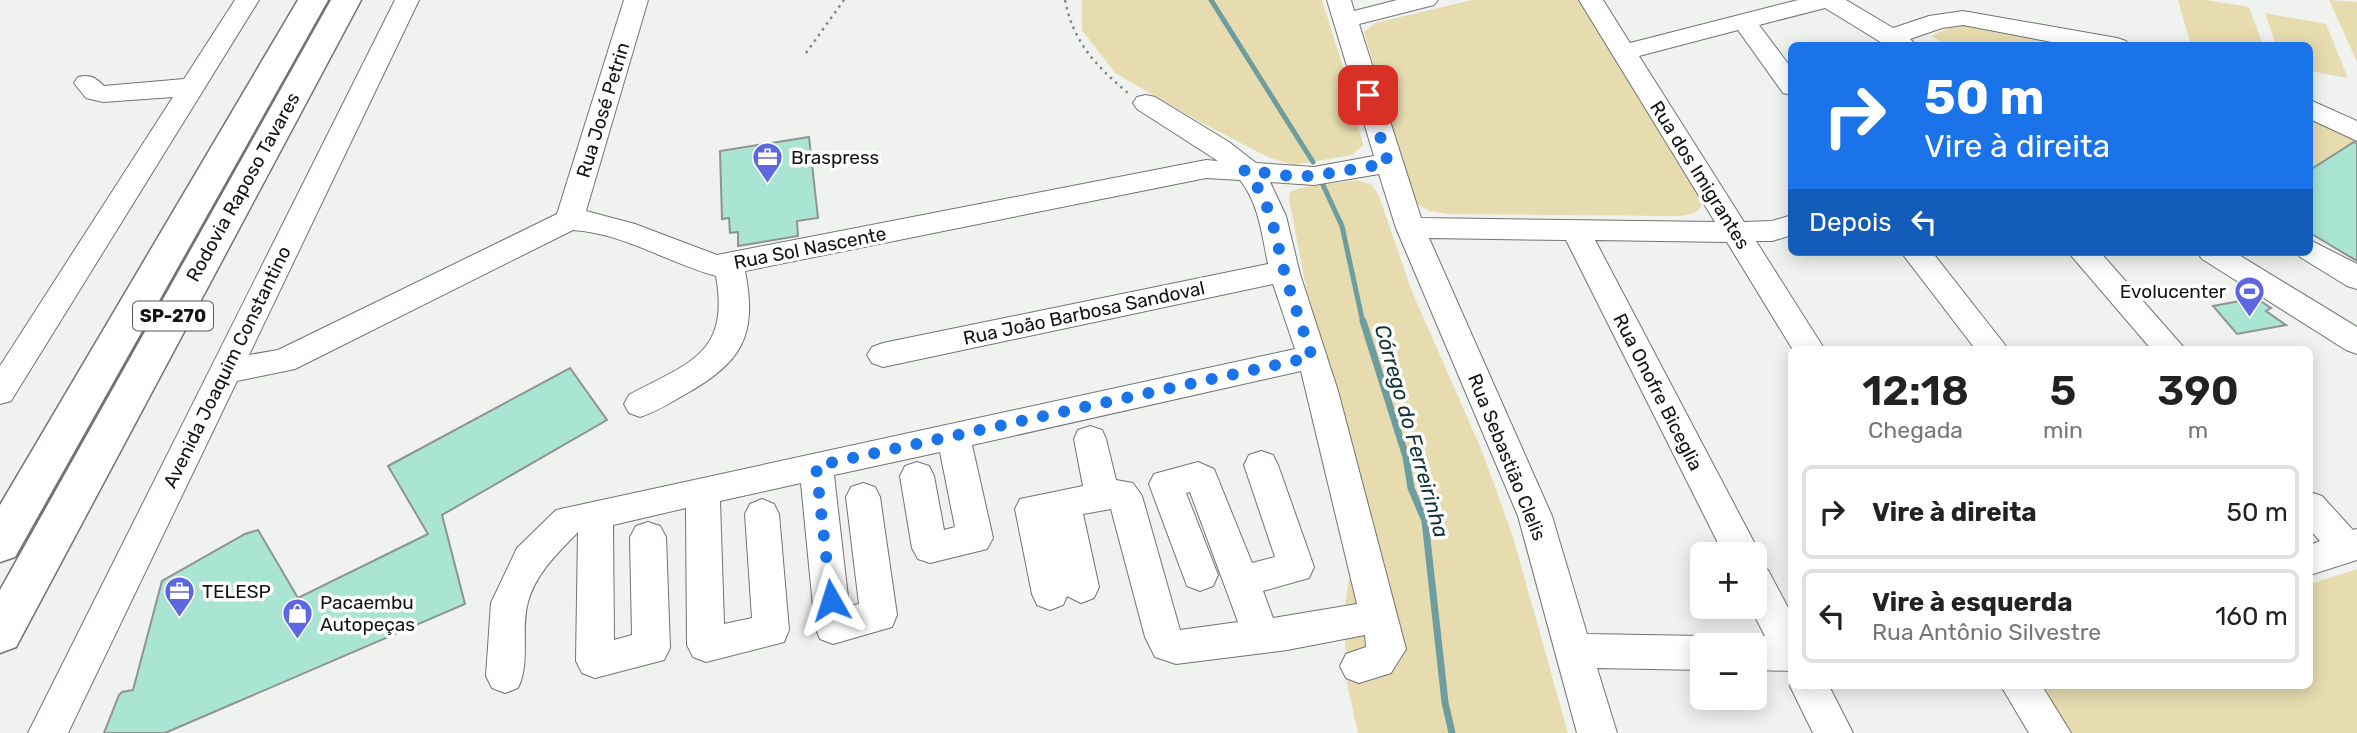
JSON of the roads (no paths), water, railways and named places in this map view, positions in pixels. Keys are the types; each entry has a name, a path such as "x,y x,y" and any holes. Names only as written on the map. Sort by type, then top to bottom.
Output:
{"highway":[{"name":"Rodovia Raposo Tavares","path":"0,544 313,0"},
{"name":"Rodovia Raposo Tavares","path":"0,633 345,0"}],"street":[{"path":"0,392 247,0"},
{"name":"Avenida Joaquim Constantino","path":"48,733 407,0"},
{"name":"Rua José Petrin","path":"569,220 636,0"},
{"path":"1342,10 1426,0"},
{"name":"Rua dos Imigrantes","path":"1591,0 1806,346"},
{"path":"1623,52 1818,1 1890,42"},
{"name":"Rua Sebastião Clelis","path":"1342,10 1409,228 1535,516 1597,733"},
{"path":"1894,42 1938,21 1963,18 2095,42"},
{"path":"1744,22 1788,82"},
{"path":"87,83 95,92 103,94 191,87"},
{"path":"1146,103 1164,118 1191,131 1244,170 1258,184 1271,216 1284,271 1312,357 1387,649 1378,661 1359,666"},
{"path":"2313,109 2357,131"},
{"name":"Rua Sol Nascente","path":"569,220 591,219 695,261 717,266 1206,169 1314,176 1388,163"},
{"path":"225,371 284,361 569,220"},
{"path":"1409,228 1734,232 1772,231 1788,226"},
{"name":"Rua Onofre Biceglia","path":"1575,230 1735,542"},
{"path":"2313,252 2357,278"},
{"path":"1919,256 1990,346"},
{"path":"2087,256 2166,346"},
{"path":"2218,256 2357,342"},
{"path":"2256,256 2357,317"},
{"path":"640,404 714,362 725,349 733,330 737,299 729,265"},
{"name":"Rua João Barbosa Sandoval","path":"883,355 1284,271"},
{"path":"505,676 509,603 530,559 568,520 1312,357"},
{"path":"917,476 930,548 975,538 953,435"},
{"path":"1090,439 1102,496"},
{"path":"1242,581 1296,567 1261,465"},
{"path":"816,466 833,627 879,615 863,497"},
{"path":"1200,575 1166,484 1198,476 1202,479 1262,636"},
{"path":"703,490 706,645 771,630 762,513"},
{"path":"1066,590 1032,509 1121,492 1125,496 1168,645 1176,647 1262,636 1378,616"},
{"path":"2313,509 2352,546 2313,559"},
{"path":"596,514 594,661 651,648 648,537"},
{"path":"1767,604 1788,645"},
{"path":"1575,651 1690,653"},
{"path":"1767,653 1788,653"},
{"path":"1811,689 1833,733"},
{"path":"2022,689 2051,733"}],"waterway":[{"name":"Córrego do Ferreirinha","path":"1211,0 1313,162"},
{"name":"Córrego do Ferreirinha","path":"1323,185 1342,226 1363,323"},
{"name":"Córrego do Ferreirinha","path":"1363,321 1406,457 1411,488 1425,521 1445,702 1452,733"}],"place":[{"name":"Braspress","path":"768,184"},
{"name":"Evolucenter","path":"2249,318"},
{"name":"TELESP","path":"179,618"},
{"name":"Pacaembu Autopeças","path":"297,640"}]}
